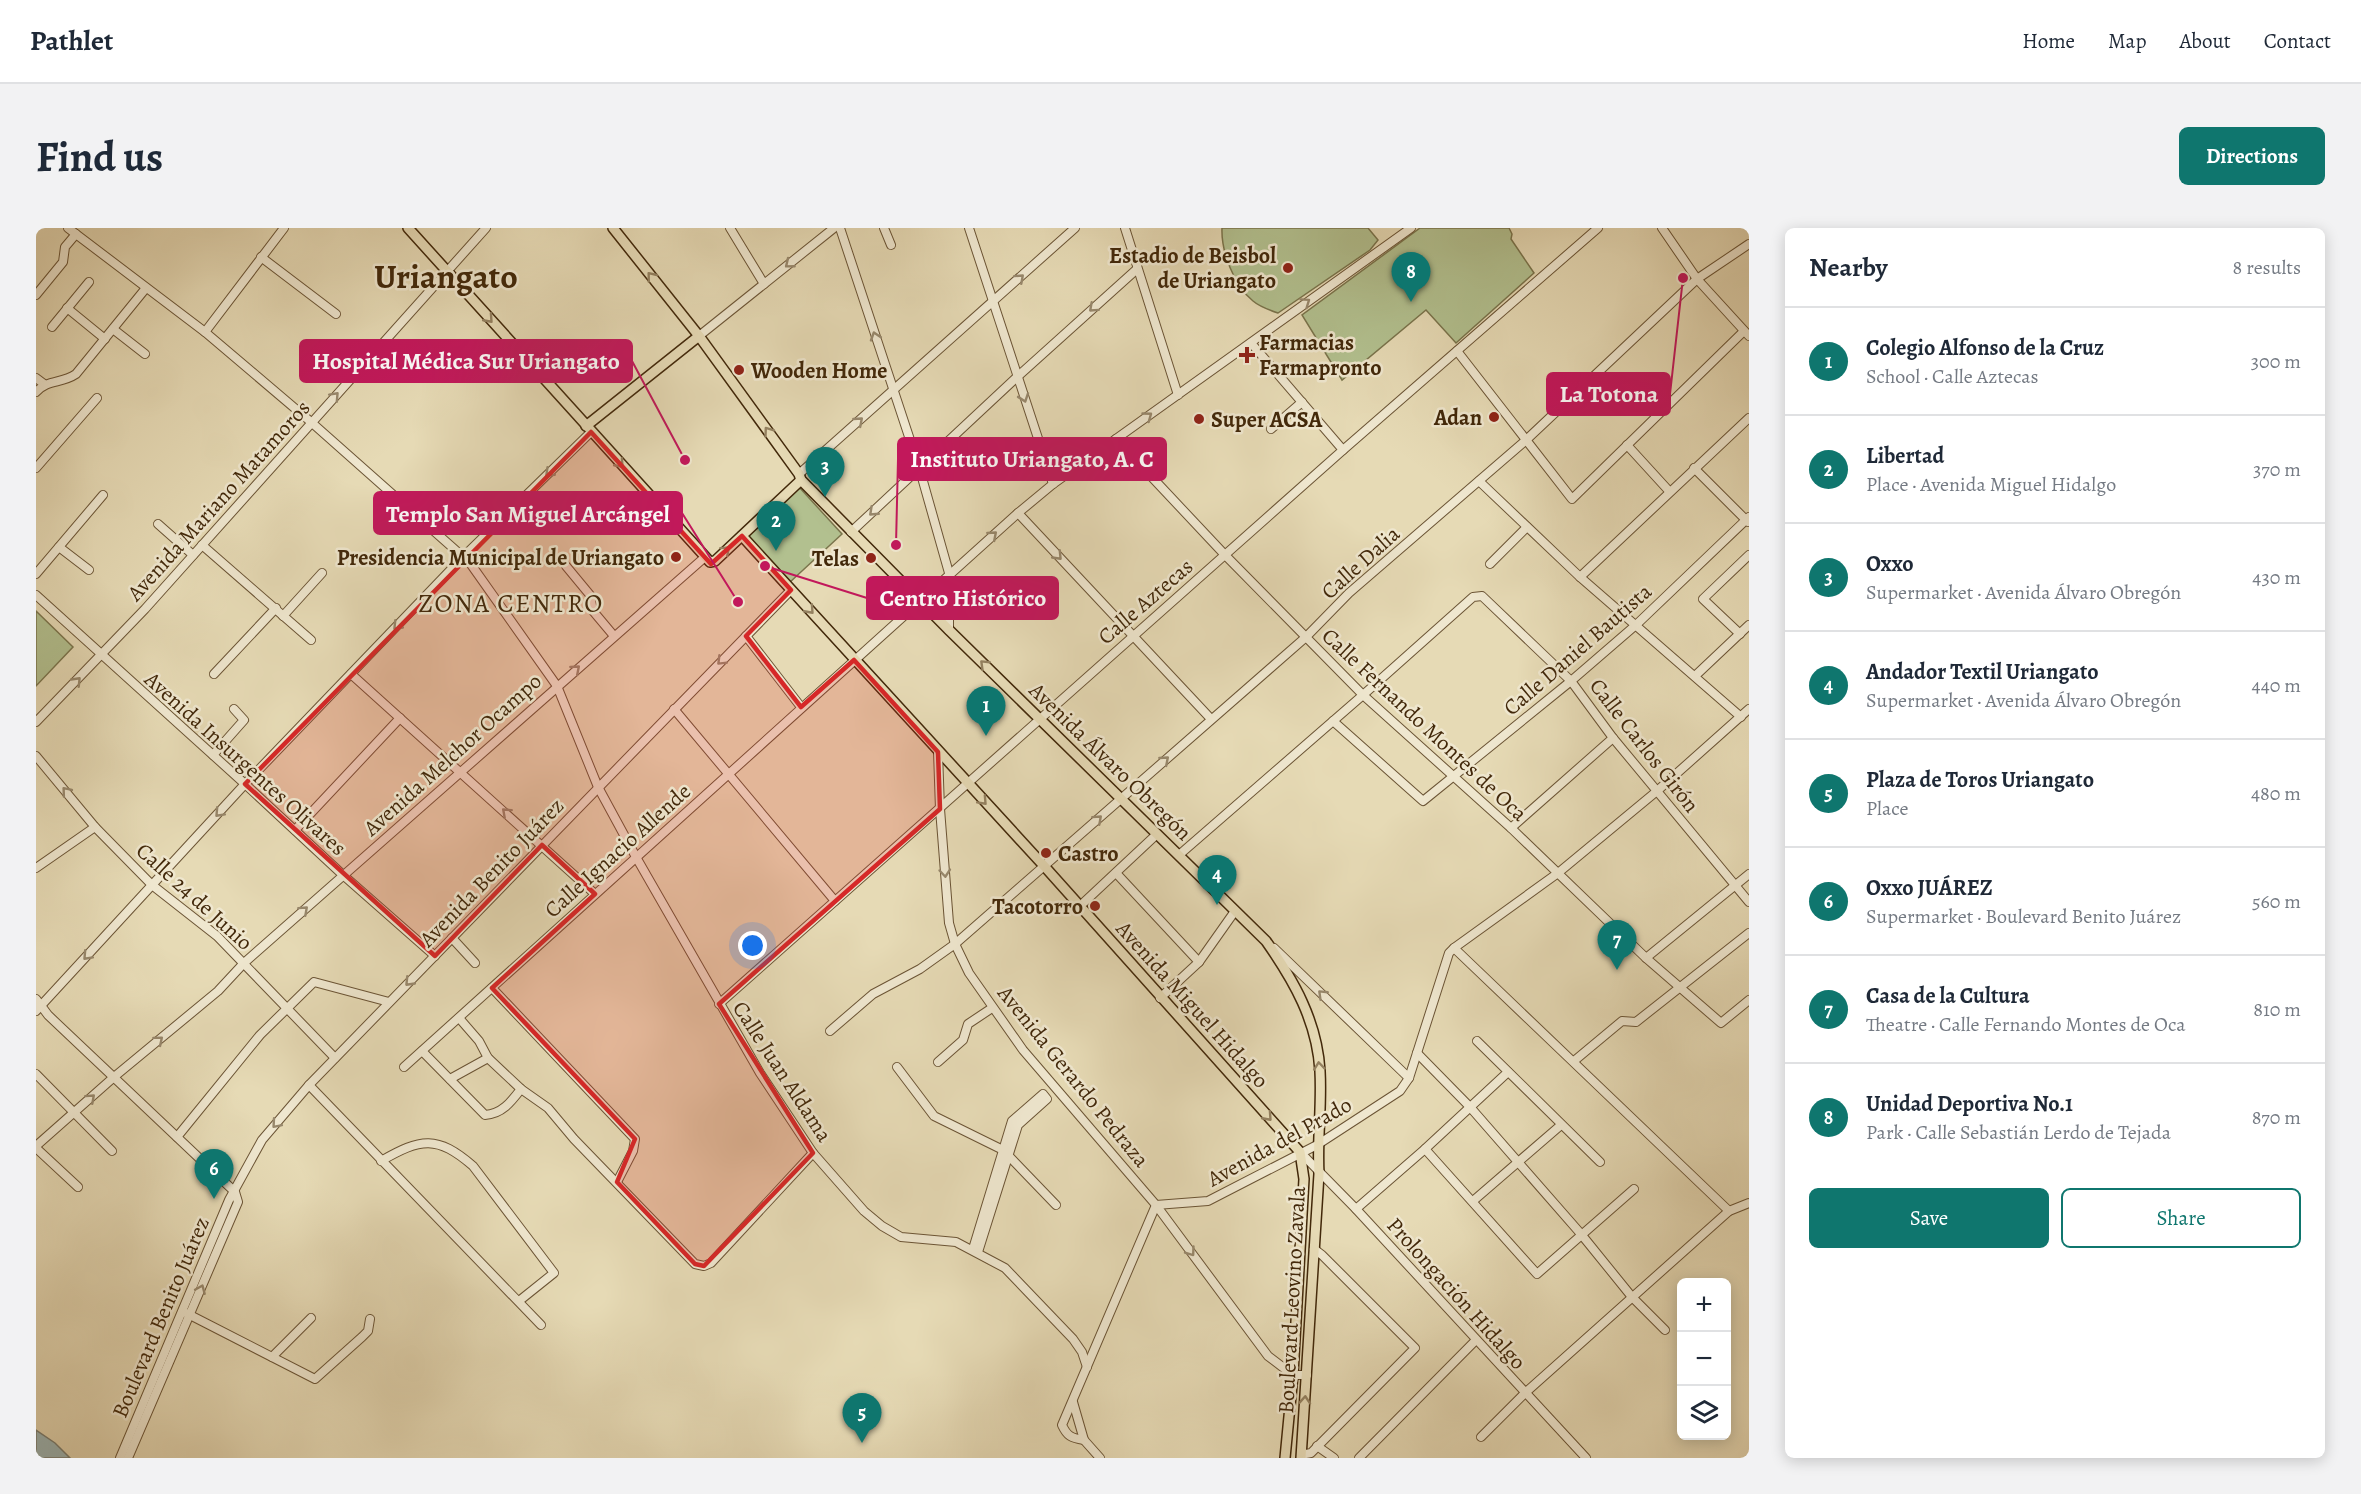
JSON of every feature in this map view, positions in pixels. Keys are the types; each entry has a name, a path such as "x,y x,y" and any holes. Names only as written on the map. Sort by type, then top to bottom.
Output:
{"main road":[{"path":"408,228 707,560 715,561 800,477"},
{"name":"Avenida Álvaro Obregón","path":"613,228 699,336 800,477 851,532 949,630 1266,941 1298,988 1312,1023 1320,1071 1317,1145"},
{"path":"588,429 699,336"},
{"name":"Avenida Miguel Hidalgo","path":"742,536 1045,867 1300,1152"},
{"name":"Boulevard Leovino Zavala","path":"1301,1456 1319,1173 1317,1145"},
{"name":"Boulevard Leovino Zavala","path":"1285,1458 1300,1264 1304,1179 1300,1152"},
{"path":"1300,1264 1313,1265"}],"street":[{"name":"Calle Juan Aldama","path":"68,228 205,332 311,422 470,563 557,686 598,787 636,857 760,1073 813,1153 864,1211 882,1226 901,1237 956,1242 1005,1268 1073,1339 1082,1352 1087,1367"},
{"path":"205,332 284,228"},
{"name":"Avenida Mariano Matamoros","path":"36,722 101,656 486,228"},
{"path":"730,228 764,284"},
{"path":"699,336 834,228"},
{"path":"840,228 919,467 949,573 949,630"},
{"path":"885,228 891,244"},
{"path":"969,228 1053,484"},
{"path":"800,477 1075,228"},
{"path":"1125,228 1178,395"},
{"name":"Calle Ignacio Allende","path":"404,1067 1018,513 1053,484 1411,228"},
{"name":"Calle Aztecas","path":"719,1004 1224,555 1598,228"},
{"path":"1457,351 1572,499 1747,333 1697,279 1662,228"},
{"path":"36,295 63,262 65,247 76,234"},
{"name":"Calle Dalia","path":"830,1031 873,994 920,969 955,944 1045,867 1306,637 1349,593 1526,441 1697,279 1749,244"},
{"path":"261,257 336,314"},
{"path":"851,532 919,467 1137,269"},
{"path":"52,327 89,282"},
{"path":"36,392 44,384 66,380 76,374 146,288"},
{"path":"67,308 105,339"},
{"path":"113,329 145,354"},
{"path":"1251,342 1343,450"},
{"path":"36,378 44,384"},
{"path":"36,468 98,398"},
{"path":"1271,429 1302,402"},
{"path":"1580,577 1749,418"},
{"path":"36,1011 39,1002 245,784 588,429"},
{"name":"Calle Fernando Montes de Oca","path":"1116,439 1224,555 1364,695 1511,828 1646,958 1721,1023 1749,1000"},
{"path":"1627,445 1669,491"},
{"path":"1694,468 1748,520"},
{"path":"1479,482 1580,577 1637,624 1741,717"},
{"path":"36,574 103,495"},
{"path":"1018,513 1211,719"},
{"name":"Calle Daniel Bautista","path":"1333,721 1423,801 1571,681 1637,624 1748,520"},
{"path":"158,524 193,555"},
{"path":"1490,564 1527,527"},
{"path":"202,545 311,640"},
{"path":"59,547 89,570"},
{"path":"1740,634 1703,599 1749,555"},
{"name":"Avenida Melchor Ocampo","path":"36,1147 114,1077 218,991 244,963 614,636 707,560"},
{"path":"566,566 590,595 593,611 614,636"},
{"path":"284,616 322,573"},
{"name":"Avenida Benito Juárez","path":"235,1192 262,1140 309,1085 791,590"},
{"name":"Avenida Insurgentes Olivares","path":"36,595 435,956"},
{"name":"Calle Carlos Girón","path":"1364,695 1473,597 1482,596 1571,681 1614,738 1749,902"},
{"path":"214,674 276,608"},
{"path":"1695,676 1749,625"},
{"path":"746,636 801,708"},
{"path":"351,674 595,894"},
{"path":"1179,855 1364,695"},
{"path":"213,755 244,720 234,709"},
{"path":"674,709 835,901"},
{"path":"1729,1211 1454,948 1558,873 1657,791 1749,709"},
{"path":"294,830 400,717"},
{"path":"1511,828 1614,738"},
{"name":"Avenida Gerardo Pedraza","path":"938,752 949,923 955,944 969,973 1023,1050 1156,1205 1268,1356 1293,1375"},
{"name":"Calle 24 de Junio","path":"36,756 95,827 152,885 217,936 335,1058"},
{"path":"36,868 95,827"},
{"path":"1079,907 1157,834"},
{"path":"1116,873 1199,962"},
{"path":"1646,958 1749,874"},
{"path":"1160,998 1199,962 1235,911"},
{"path":"1574,1061 1622,1021 1636,1022 1749,933"},
{"path":"452,938 475,963"},
{"path":"1266,941 1409,1078"},
{"name":"Avenida del Prado","path":"1156,1205 1208,1201 1317,1145 1400,1091 1409,1078 1449,953 1454,948"},
{"path":"177,1137 260,1035 314,982 389,1002"},
{"path":"492,988 634,1139 633,1151 617,1182"},
{"path":"39,1002 48,1015 235,1192"},
{"path":"938,1062 963,1040 968,1024 992,1008"},
{"path":"459,1018 479,1041 488,1059 520,1089 548,1108 574,1139 695,1264 704,1266 711,1263 813,1153"},
{"path":"1477,1041 1600,1162"},
{"path":"422,1051 485,1114 495,1114 512,1100 520,1089"},
{"path":"1417,1053 1470,1107 1581,1234 1632,1297 1665,1330"},
{"path":"450,1079 488,1059"},
{"path":"897,1067 934,1116 1006,1153 1056,1205"},
{"path":"1356,1209 1508,1072"},
{"path":"36,1074 112,1151"},
{"path":"309,1085 541,1325"},
{"path":"975,1251 1006,1153 1018,1125 1047,1099 1043,1095 1012,1121 1006,1153"},
{"path":"1473,1201 1562,1125"},
{"path":"381,1161 402,1149 419,1143 439,1143 458,1153 473,1166 554,1273 519,1301"},
{"path":"36,1147 78,1187"},
{"path":"1425,1149 1537,1274 1634,1189"},
{"name":"Prolongación Hidalgo","path":"1300,1152 1356,1209 1586,1458"},
{"name":"Boulevard Benito Juárez","path":"128,1458 229,1200 235,1192"},
{"path":"1481,1437 1525,1393 1729,1211 1749,1203"},
{"path":"1084,1440 1066,1434 1062,1425 1156,1205"},
{"path":"1301,1456 1311,1453 1415,1348 1323,1255 1314,1249"},
{"path":"186,1313 316,1378 368,1331 370,1319"},
{"name":"Boulevard Benito Juárez","path":"120,1458 186,1313"},
{"path":"272,1357 311,1318"},
{"path":"1359,1458 1476,1340"},
{"path":"1293,1375 1307,1375"},
{"path":"1073,1401 1084,1440 1100,1458"},
{"path":"1317,1446 1334,1458"}],"highlighted area":[{"path":"591,432 711,564 742,536 791,590 746,636 801,707 854,660 938,752 940,809 719,1004 813,1153 704,1266 695,1264 617,1182 635,1139 492,988 595,894 542,845 435,956 245,784"}],"green space":[{"name":"Estadio de Beisbol de Uriangato","path":"1222,228 1368,228 1378,240 1370,250 1278,313 1256,303 1240,286 1226,257"},
{"path":"1420,228 1509,228 1512,234 1511,239 1534,273 1456,343 1426,310 1342,380 1302,315"},
{"path":"799,487 842,534 789,583 746,537"},
{"path":"36,611 73,647 36,686"}],"water":[{"path":"36,1430 55,1443 70,1458 36,1458"}],"place":[{"name":"Estadio de Beisbol de Uriangato","path":"1288,268"},
{"name":"La Totona","path":"1683,278"},
{"name":"Unidad Deportiva No.1","path":"1411,302"},
{"name":"Farmacias Farmapronto","path":"1247,355"},
{"name":"Wooden Home","path":"739,370"},
{"name":"Adan","path":"1494,417"},
{"name":"Super ACSA","path":"1199,419"},
{"name":"Hospital Médica Sur Uriangato","path":"685,460"},
{"name":"Oxxo","path":"825,497"},
{"name":"Instituto Uriangato, A. C","path":"896,545"},
{"name":"Libertad","path":"776,551"},
{"name":"Presidencia Municipal de Uriangato","path":"676,557"},
{"name":"Telas","path":"871,558"},
{"name":"Centro Histórico","path":"765,566"},
{"name":"Templo San Miguel Arcángel","path":"738,602"},
{"name":"Colegio Alfonso de la Cruz","path":"986,736"},
{"name":"Castro","path":"1046,853"},
{"name":"Andador Textil Uriangato","path":"1217,905"},
{"name":"Tacotorro","path":"1095,906"},
{"name":"Casa de la Cultura","path":"1617,970"},
{"name":"Oxxo JUÁREZ","path":"214,1199"},
{"name":"Plaza de Toros Uriangato","path":"862,1443"}],"district":[{"name":"Uriangato","path":"446,276"},
{"name":"ZONA CENTRO","path":"511,603"}]}
